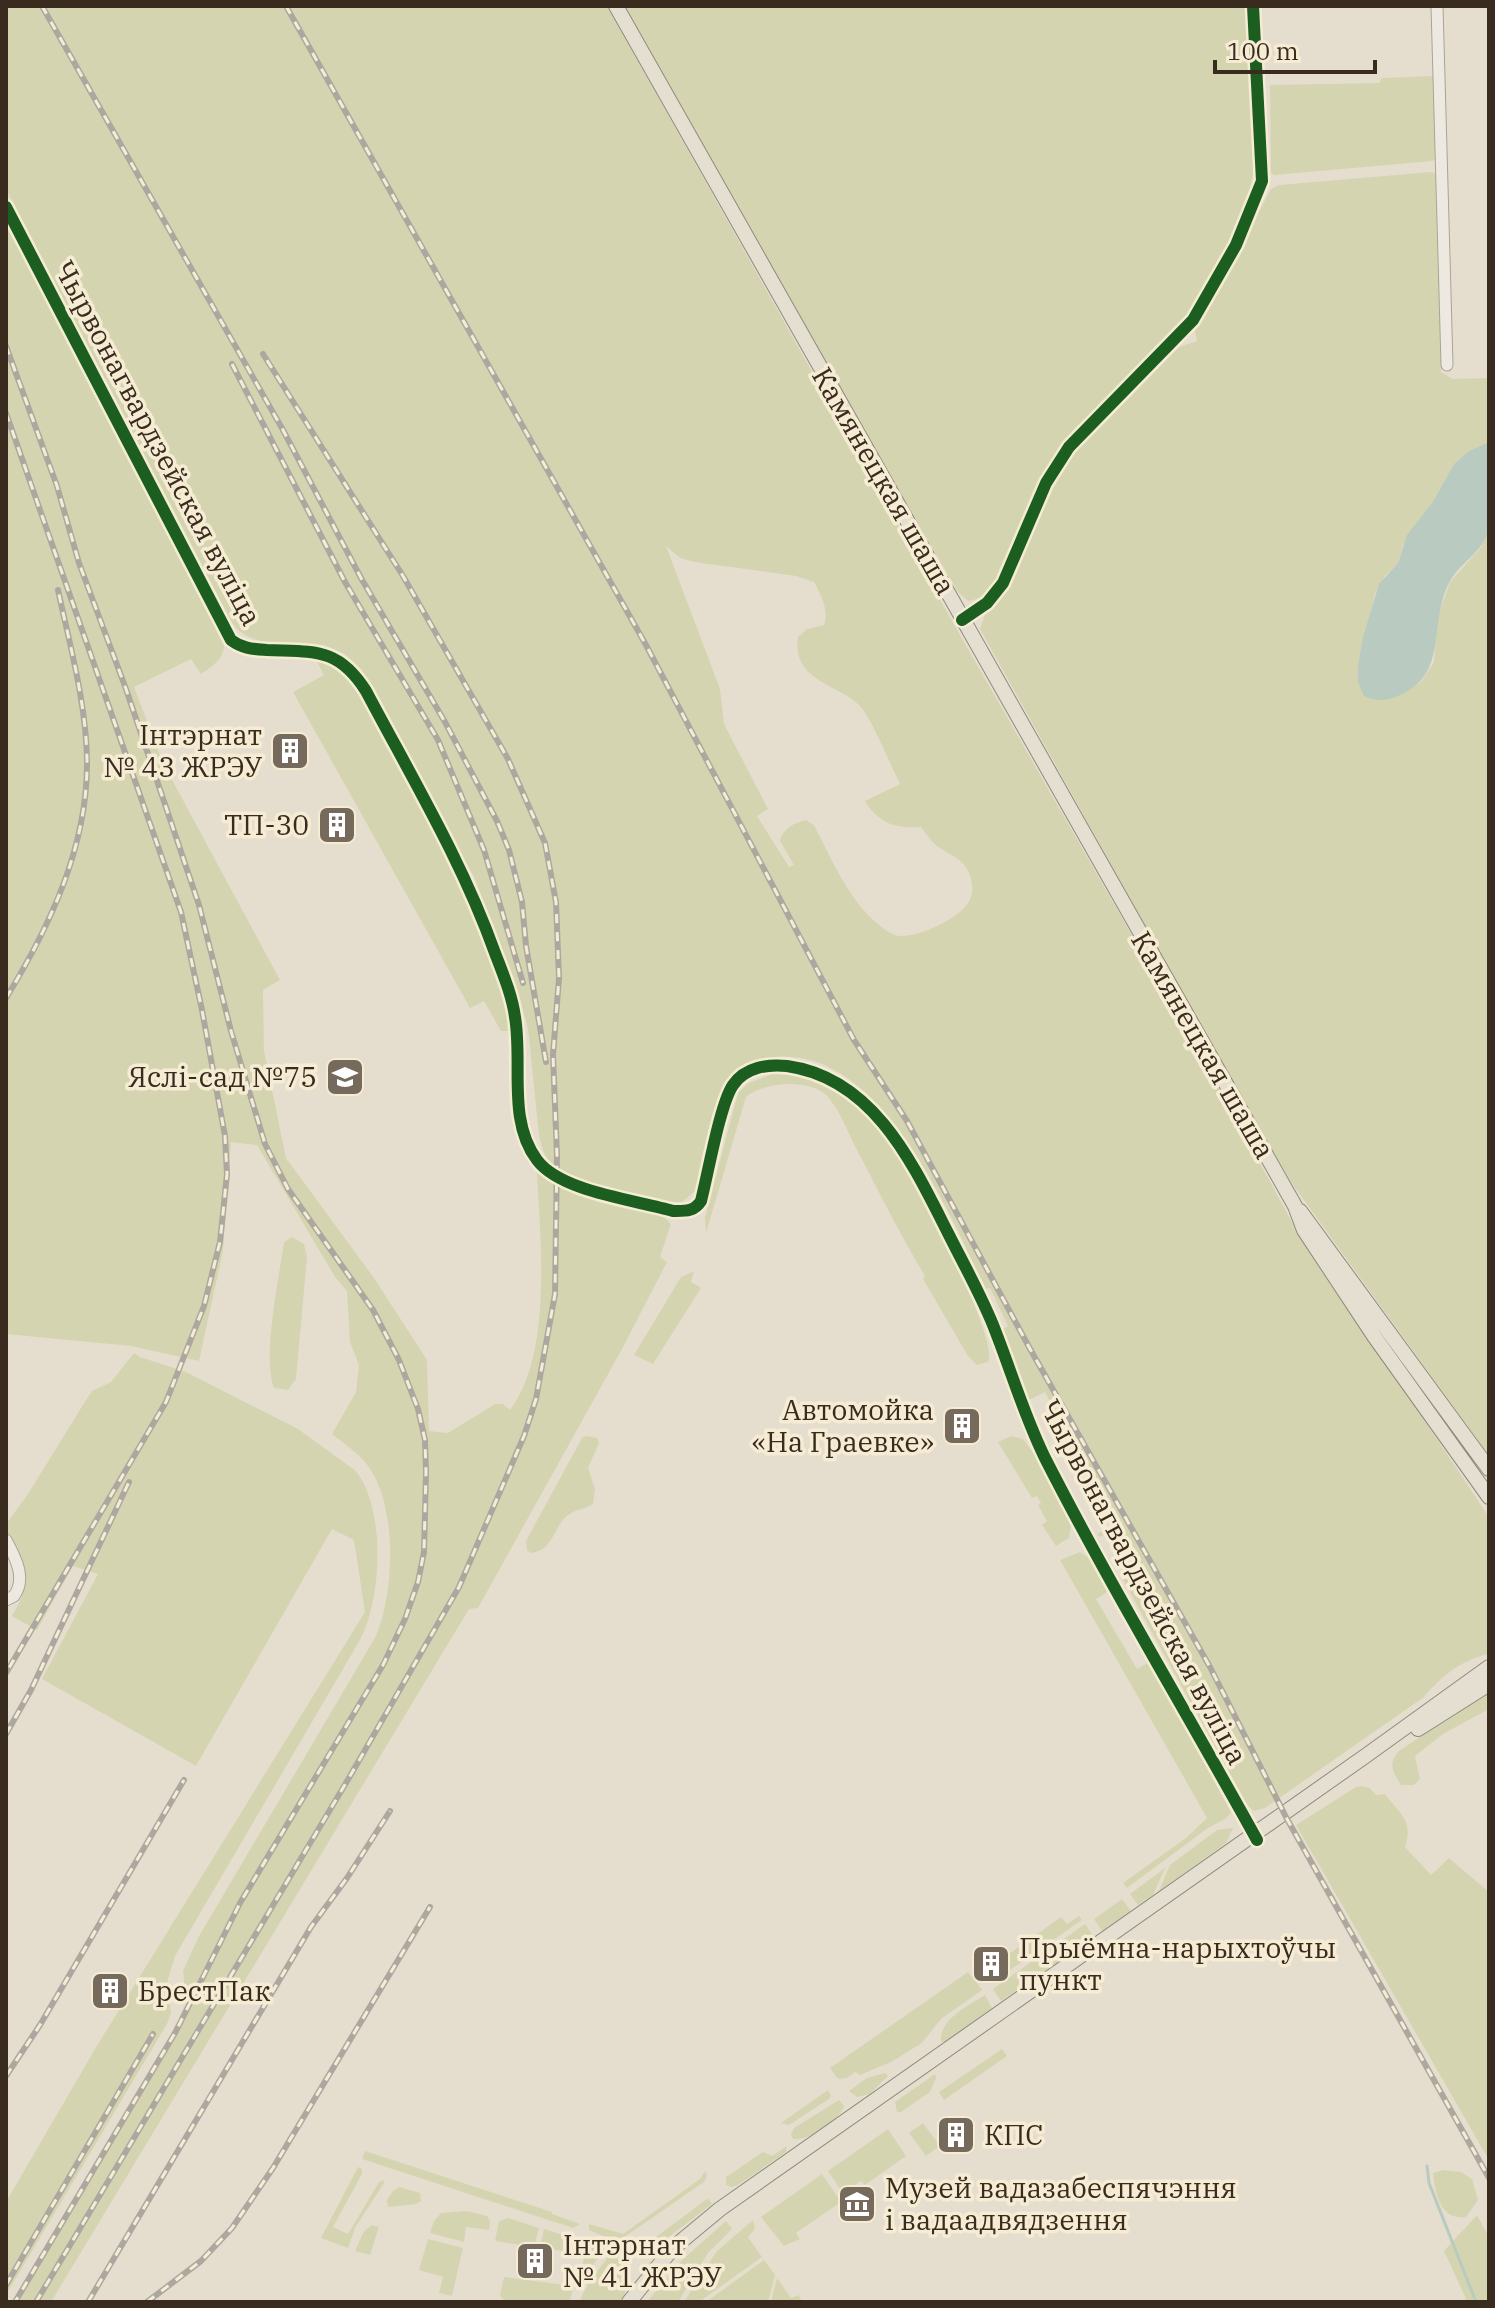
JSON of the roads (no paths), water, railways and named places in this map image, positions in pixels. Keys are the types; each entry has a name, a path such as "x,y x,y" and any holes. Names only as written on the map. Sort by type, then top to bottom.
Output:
{"main road":[{"name":"Камянецкая шаша","path":"616,6 1295,1206 1304,1230 1489,1497"},
{"name":"Камянецкая шаша","path":"1295,1206 1313,1225 1386,1331 1489,1469"},
{"path":"639,2302 681,2253 745,2200 1256,1837 1489,1667"},
{"path":"629,2302 665,2256 720,2209 1256,1837 1489,1684"}],"street":[{"path":"962,620 987,603 1003,583 1046,483 1069,447 1193,320 1236,245 1262,181 1253,6"},
{"path":"1437,6 1447,365"},
{"name":"Чырвонагвардзейская вуліца","path":"6,207 231,640 247,649 329,655 346,665 366,691 477,901 515,1014 520,1112 524,1133 536,1159 550,1172 585,1188 673,1211 687,1211 694,1209 701,1201 729,1091 752,1069 777,1065 804,1070 837,1085 872,1111 903,1148 918,1174 987,1310 1026,1420 1045,1458 1256,1837"},
{"path":"6,1540 18,1567 20,1584 14,1596 6,1600"}],"waterway":[{"path":"1427,2166 1429,2183 1476,2302"}],"railway":[{"path":"42,6 283,430 361,578 445,722 497,821 509,850 522,902 526,946 546,1062"},
{"path":"286,6 646,645 854,1040 907,1121 1029,1347 1210,1667 1287,1819 1489,2178"},
{"path":"6,346 57,486 79,563 126,689 199,905 231,1031 265,1144 288,1189 373,1310 399,1360 418,1409 425,1440 426,1472 424,1552 418,1582 383,1665 240,1903 175,2033 15,2302"},
{"path":"36,2302 346,1783 459,1587 524,1436 536,1399 555,1294 557,1156 553,1055 559,978 556,902 545,843 508,759 403,576 263,354"},
{"path":"232,364 345,582 438,740 484,850 523,983"},
{"path":"6,413 181,912 225,1136 227,1174 220,1242 204,1306 166,1402 6,1673"},
{"path":"6,998 37,944 63,886 73,856 85,795 87,764 84,720 58,590"},
{"path":"6,1734 31,1690 129,1482"},
{"path":"6,2076 40,2025 184,1780"},
{"path":"88,2302 311,1927 390,1811"},
{"path":"147,2302 201,2261 232,2228 273,2168 430,1907"},
{"path":"6,2285 153,2034"}],"place":[{"name":"Інтэрнат № 43 ЖРЭУ","path":"290,751"},
{"name":"ТП-30","path":"337,825"},
{"name":"Яслі-сад №75","path":"345,1077"},
{"name":"Автомойка «На Граевке»","path":"962,1426"},
{"name":"Прыёмна-нарыхтоўчы пункт","path":"991,1964"},
{"name":"БрестПак","path":"110,1991"},
{"name":"КПС","path":"956,2135"},
{"name":"Музей вадазабеспячэння і вадаадвядзення","path":"857,2204"},
{"name":"Інтэрнат № 41 ЖРЭУ","path":"535,2261"}]}
